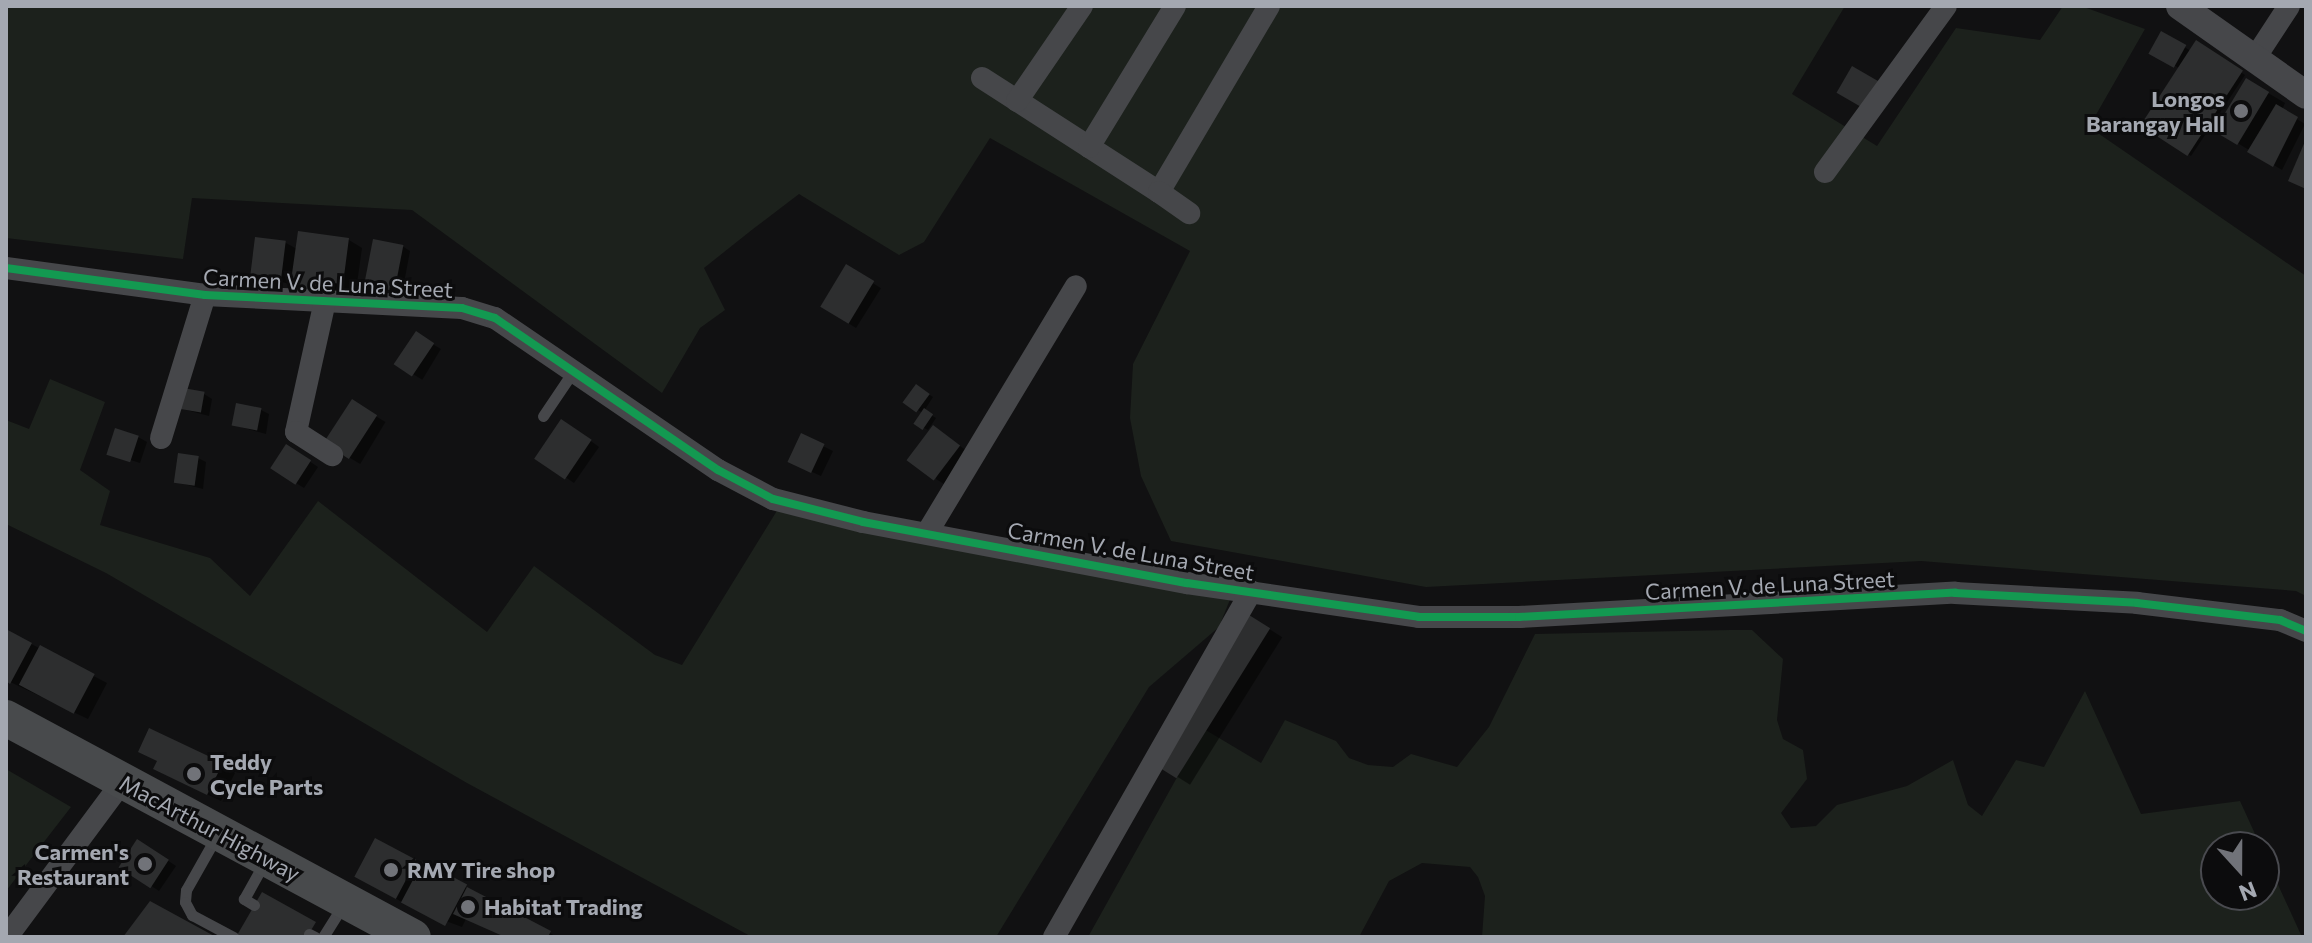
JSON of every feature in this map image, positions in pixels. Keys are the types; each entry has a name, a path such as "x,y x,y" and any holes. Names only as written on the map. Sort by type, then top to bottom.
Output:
{"highway":[{"name":"MacArthur Highway","path":"6,718 413,937"}],"street":[{"path":"1017,101 1082,6"},
{"path":"1089,147 1175,6"},
{"path":"1159,192 1269,6"},
{"path":"1825,172 1946,6"},
{"path":"2180,6 2306,95"},
{"path":"2255,58 2289,6"},
{"path":"982,78 1189,213"},
{"name":"Carmen V. de Luna Street","path":"6,268 205,295 462,308 495,318 718,470 773,499 927,533 1251,591 1419,617 1519,617 1955,593 2137,603 2280,620 2306,631"},
{"path":"927,533 1076,286"},
{"path":"161,438 205,295"},
{"path":"325,301 296,432 332,455"},
{"path":"1054,937 1251,591"},
{"path":"7,937 123,781"}],"lane":[{"path":"543,416 572,373"},
{"path":"219,833 186,890 185,902 192,915 233,937"},
{"path":"254,905 244,899 267,859"},
{"path":"323,937 345,900"}],"shaded area":[{"path":"6,6 1845,6 1792,94 1877,146 1956,28 2040,40 2063,6 2081,6 2145,29 2089,127 2306,276 2306,596 2296,591 1921,561 1426,587 1171,541 1141,476 1130,418 1133,364 1190,251 990,138 924,242 899,255 799,194 753,229 704,268 725,310 700,328 662,393 412,210 192,198 183,259 6,238"},
{"path":"50,379 105,402 80,470 110,491 100,525 210,558 250,596 318,501 487,632 534,566 655,655 682,665 778,509 1233,592 1219,627 1149,687 996,937 752,937 467,783 106,573 6,524 6,420 29,429"},
{"path":"1752,630 1783,659 1777,720 1783,739 1803,750 1807,779 1781,813 1791,828 1816,826 1837,805 1907,786 1953,760 1968,805 1982,816 2016,760 2044,767 2085,691 2141,814 2240,801 2254,831 2200,831 2200,911 2280,911 2280,889 2302,937 1482,937 1485,896 1478,877 1470,867 1422,863 1389,881 1359,937 1088,937 1204,729 1261,763 1285,720 1336,741 1349,758 1368,765 1393,767 1411,754 1457,767 1489,727 1535,634"},
{"path":"6,769 71,807 6,891"}],"building":[{"path":"2161,31 2186,45 2174,68 2148,54"},
{"path":"2196,40 2243,70 2187,156 2140,126"},
{"path":"1852,66 1881,83 1866,110 1836,93"},
{"name":"Longos Barangay Hall","path":"2246,78 2269,92 2237,145 2214,131"},
{"path":"2276,104 2298,117 2273,167 2247,152"},
{"path":"2306,139 2306,189 2288,181"},
{"path":"298,231 349,238 343,284 323,282 321,292 290,288"},
{"path":"255,237 286,241 281,278 250,274"},
{"path":"373,239 403,245 394,291 364,285"},
{"path":"846,264 874,281 849,324 820,307"},
{"path":"416,331 434,343 412,376 394,364"},
{"path":"916,384 930,394 916,413 902,403"},
{"path":"177,387 205,392 201,413 173,408"},
{"path":"352,399 377,415 349,459 324,443"},
{"path":"236,403 262,408 257,431 232,426"},
{"path":"924,408 933,414 922,430 913,424"},
{"path":"561,419 592,440 565,479 534,459"},
{"path":"933,425 960,445 934,481 907,460"},
{"path":"115,428 139,436 130,462 106,455"},
{"path":"801,433 825,444 811,473 787,462"},
{"path":"286,444 311,460 295,485 270,468"},
{"path":"178,453 199,456 195,486 174,483"},
{"path":"1249,615 1270,628 1176,778 1155,765"},
{"path":"6,629 32,643 10,684 6,681"},
{"path":"40,645 95,674 74,714 19,685"},
{"path":"149,728 223,763 207,795 153,769 157,761 138,752"},
{"path":"375,838 416,860 396,899 354,877"},
{"path":"137,839 169,860 150,888 118,868"},
{"path":"423,861 467,884 445,926 401,902"},
{"path":"467,887 551,931 548,937 505,937 453,914"},
{"path":"262,892 316,922 307,937 236,937"},
{"path":"150,901 216,937 123,937"}],"cycle path":[{"path":"6,268 205,295 462,308 495,318 718,470 773,499 863,522 1187,583 1419,617 1519,617 1955,593 2137,603 2280,620 2306,631"}],"place":[{"name":"Longos Barangay Hall","path":"2241,111"},
{"name":"Teddy Cycle Parts","path":"194,774"},
{"name":"Carmen's Restaurant","path":"145,864"},
{"name":"RMY Tire shop","path":"391,870"},
{"name":"Habitat Trading","path":"468,907"}]}
